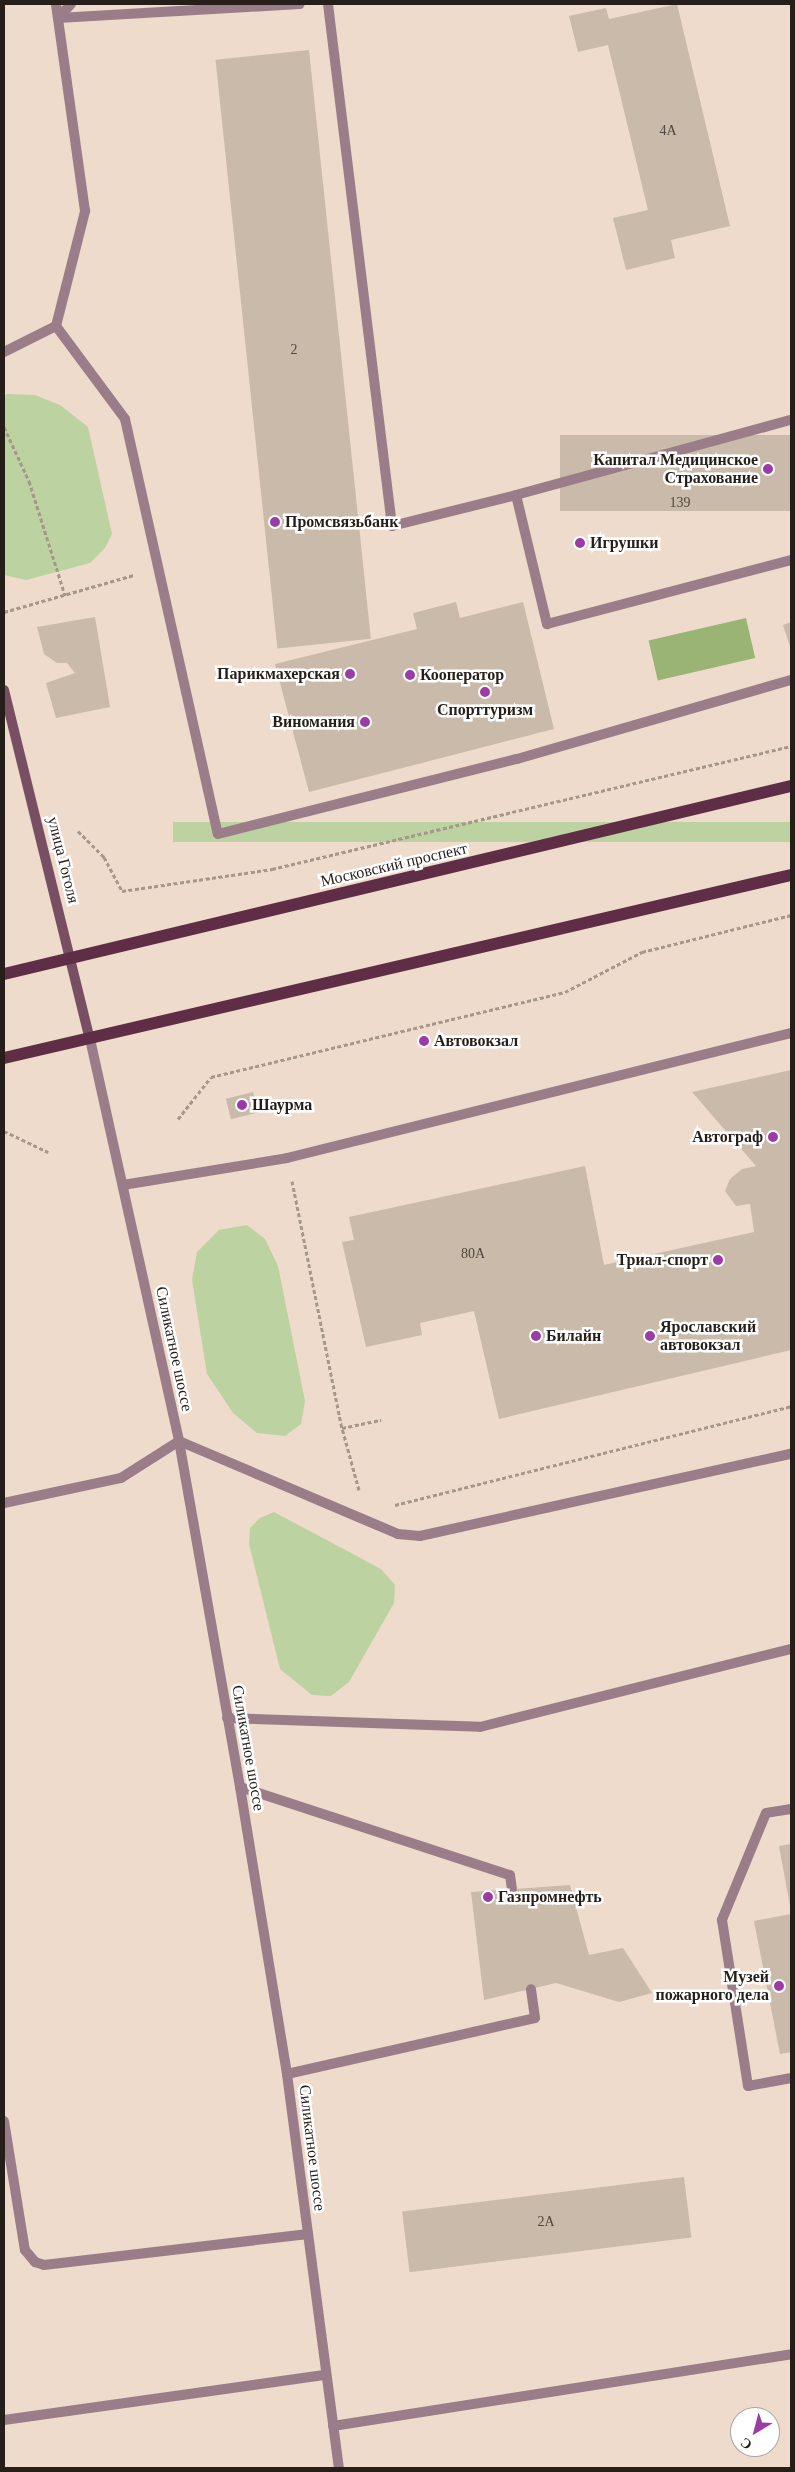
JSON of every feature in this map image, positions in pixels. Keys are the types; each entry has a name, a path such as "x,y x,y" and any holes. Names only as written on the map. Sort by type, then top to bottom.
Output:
{"main road":[{"name":"Московский проспект","path":"4,974 791,786"},
{"path":"4,1058 791,875"}],"street":[{"path":"4,352 56,326 85,211 56,4"},
{"path":"58,18 71,4"},
{"path":"58,18 300,4"},
{"path":"328,4 392,526 516,495 791,420"},
{"path":"56,326 125,418 218,834 517,759 791,680"},
{"path":"516,495 547,624 791,560"},
{"name":"улица Гоголя","path":"4,690 90,1039"},
{"path":"123,1185 287,1158 791,1033"},
{"name":"Силикатное шоссе","path":"90,1039 179,1441 240,1787 287,2074 339,2468"},
{"path":"4,1503 121,1478 179,1441 366,1517 398,1534 420,1536 791,1454"},
{"path":"227,1718 480,1727 791,1649"},
{"path":"240,1787 510,1875 512,1889"},
{"path":"791,1809 766,1813 722,1920 748,2086 791,2078"},
{"path":"287,2074 535,2018 531,1989"},
{"path":"4,2121 25,2250 35,2262 44,2265 308,2234"},
{"path":"333,2426 791,2354"},
{"path":"4,2420 326,2375"}],"path":[{"path":"4,427 28,481 65,595"},
{"path":"4,612 159,568"},
{"path":"78,831 104,857 122,892 272,869 791,746"},
{"path":"178,1118 212,1077 565,992 642,952 791,915"},
{"path":"4,1131 48,1152"},
{"path":"287,1158 342,1428 366,1517 791,1406"},
{"path":"342,1428 381,1420"}],"green space":[{"path":"4,395 35,395 60,405 88,427 112,534 105,548 90,563 26,580 4,575"},
{"path":"746,618 755,658 658,680 649,640"},
{"path":"173,822 791,822 791,842 173,842"},
{"path":"247,1225 265,1239 278,1266 305,1401 301,1424 285,1436 257,1433 233,1413 207,1374 192,1280 197,1252 219,1230"},
{"path":"274,1512 381,1569 395,1585 394,1603 349,1682 331,1696 312,1695 280,1669 249,1544 250,1528 260,1518"}],"building":[{"path":"677,4 730,226 671,240 675,258 626,270 613,218 648,210 608,45 578,52 569,16 606,8 609,19"},
{"path":"309,50 371,639 277,649 216,60"},
{"path":"560,435 791,435 791,511 560,511"},
{"name":"Кооператор","path":"456,602 460,618 523,602 554,729 309,792 275,664 417,629 413,613"},
{"path":"95,617 110,707 56,718 46,683 75,673 67,663 57,663 44,654 37,627"},
{"path":"791,622 791,649 783,625"},
{"path":"791,1070 791,1350 499,1419 474,1311 420,1323 422,1335 366,1347 342,1242 354,1240 349,1217 585,1166 604,1265 754,1232 750,1204 736,1206 725,1191 730,1179 742,1169 756,1166 692,1092"},
{"name":"Шаурма","path":"253,1092 258,1112 231,1119 226,1099"},
{"path":"791,1844 791,1906 790,1906 779,1846"},
{"path":"570,1885 589,1955 623,1948 652,1993 619,2002 556,1983 484,2000 471,1892"},
{"name":"Музей пожарного дела","path":"791,1914 791,2052 780,2054 754,1921"},
{"path":"684,2177 691,2238 410,2272 402,2212"}],"place":[{"name":"Капитал Медицинское Страхование","path":"768,469"},
{"name":"Промсвязьбанк","path":"275,522"},
{"name":"Игрушки","path":"580,543"},
{"name":"Парикмахерская","path":"350,674"},
{"name":"Кооператор","path":"410,675"},
{"name":"Спорттуризм","path":"485,692"},
{"name":"Виномания","path":"365,722"},
{"name":"Автовокзал","path":"424,1041"},
{"name":"Шаурма","path":"242,1105"},
{"name":"Автограф","path":"773,1137"},
{"name":"Триал-спорт","path":"718,1260"},
{"name":"Билайн","path":"536,1336"},
{"name":"Ярославский автовокзал","path":"650,1336"},
{"name":"Газпромнефть","path":"488,1897"},
{"name":"Музей пожарного дела","path":"779,1986"}]}
